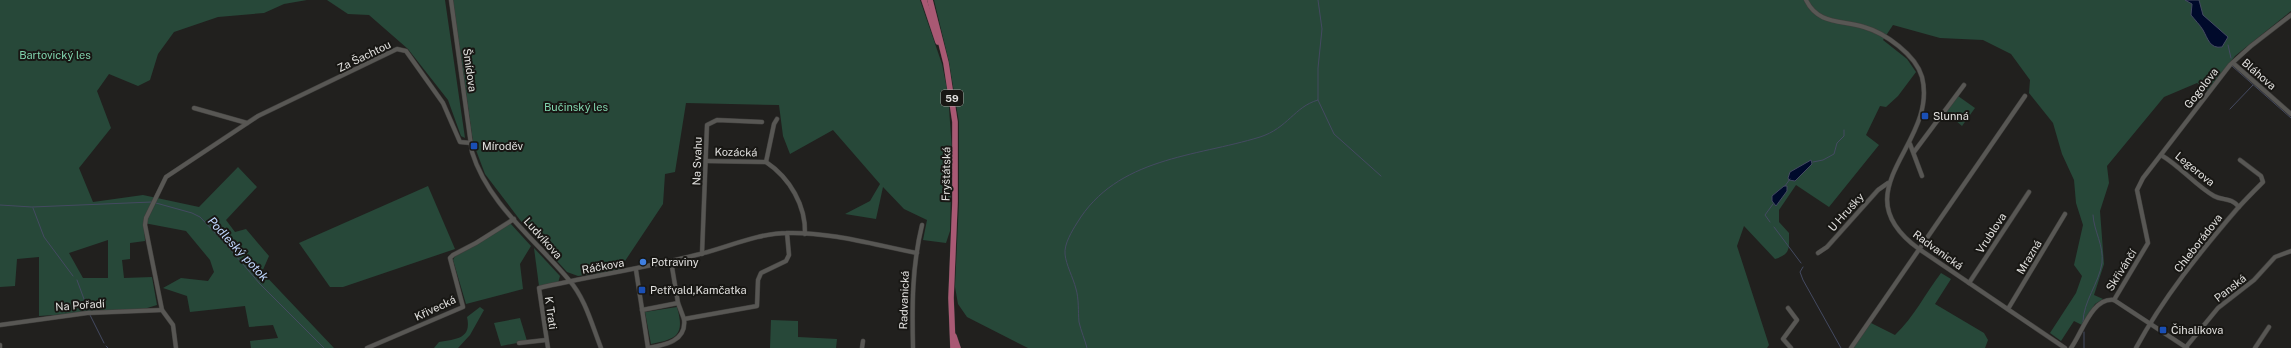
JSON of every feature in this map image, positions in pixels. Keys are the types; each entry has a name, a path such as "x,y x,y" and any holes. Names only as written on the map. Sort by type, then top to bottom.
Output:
{"main road":[{"name":"Fryštátská","path":"924,0 946,63"},
{"name":"Fryštátská","path":"930,0 946,63 955,122 955,202 951,287 952,328"},
{"name":"59","path":"952,328 953,348"},
{"name":"59","path":"952,328 958,348"}],"street":[{"name":"Šmídova","path":"451,0 471,142"},
{"path":"1806,0 1814,11 1826,19 1864,27 1885,37 1904,52 1916,66 1922,78 1923,92 1918,124 1910,144 1888,183"},
{"name":"Gogolova","path":"2139,185 2233,63 2291,14"},
{"name":"Za Šachtou","path":"162,310 145,225 155,197 166,177 247,123 397,49 406,51 443,103 460,142 471,142"},
{"name":"Bláhova","path":"2233,63 2291,114"},
{"path":"1914,152 1964,85"},
{"path":"1851,348 2025,96"},
{"path":"194,108 247,123"},
{"name":"Kozácká","path":"766,162 774,124 777,119"},
{"name":"Na Svahu","path":"702,254 707,125 717,120 762,122"},
{"name":"Ludvíkova","path":"471,142 480,175 492,194 570,281 582,302 602,348"},
{"path":"1910,144 1922,176"},
{"name":"Legerova","path":"2161,155 2178,165 2212,195 2233,200 2239,207"},
{"name":"Chleborádova","path":"2136,348 2150,323 2202,251 2263,180 2240,160"},
{"name":"Kozácká","path":"706,161 766,162 777,171 797,197 805,218 805,234"},
{"name":"Radvanická","path":"1888,183 1888,202 1893,221 1904,237 1969,284 2065,348"},
{"name":"U Hrušky","path":"1818,253 1826,247 1878,190 1888,183"},
{"name":"Skřivánčí","path":"2071,348 2098,306 2105,300 2114,300 2148,243 2138,197 2139,185"},
{"name":"Vrublova","path":"1969,284 2029,192"},
{"name":"Mrazná","path":"2008,309 2065,214"},
{"name":"Křivecká","path":"367,348 463,307 450,258 514,219"},
{"name":"Radvanická","path":"913,348 912,297 922,225"},
{"path":"684,319 757,306 758,280 761,273 786,261 789,255 787,233"},
{"name":"Ráčkova","path":"538,288 636,270 702,254 765,235 787,233 805,234 917,253"},
{"name":"Panská","path":"2186,348 2218,308 2250,284 2275,257 2291,251"},
{"path":"636,270 648,348 670,343 678,337 684,328 684,319 678,303 671,261"},
{"name":"K Trati","path":"538,288 548,348"},
{"path":"2114,300 2186,348"},
{"path":"642,310 678,303"},
{"path":"1788,308 1798,320 1783,339 1791,348"},
{"path":"162,310 172,325 176,348"},
{"name":"Na Pořadí","path":"0,325 87,313 162,310"},
{"path":"2254,348 2269,327"},
{"name":"K Trati","path":"519,343 546,340"},
{"path":"862,341 862,348"}],"green space":[{"name":"Bartovický les","path":"0,0 307,0 284,4 264,13 218,17 174,32 158,54 150,80 138,86 109,74 97,91 111,128 79,168 93,202 143,195 199,207 238,167 257,187 226,220 235,232 246,229 269,256 262,272 334,348 251,348 250,341 278,338 273,325 249,327 245,306 190,312 187,296 163,288 181,278 208,281 214,272 210,260 186,231 144,223 145,241 130,243 130,259 122,260 124,278 152,277 157,305 144,309 39,316 39,257 17,259 15,286 0,287","holes":["108,240 108,278 83,278 69,253"]},
{"path":"327,0 445,0 465,138 461,136 448,100 408,49 369,15 348,14"},
{"name":"Bučinský les","path":"453,0 920,0 942,64 948,94 952,150 950,231 946,243 923,240 927,220 904,209 883,187 876,219 845,214 870,201 880,184 833,130 790,154 783,136 779,105 686,103 675,172 665,174 663,204 619,270 578,276 567,272 520,220 485,174 473,142"},
{"path":"934,0 2291,0 2291,11 2235,56 2209,91 2197,83 2164,97 2107,166 2109,183 2100,211 2104,264 2094,295 2103,299 2095,304 2082,325 2074,321 2061,341 2050,333 2076,293 2082,276 2074,265 2083,225 2076,203 2074,180 2062,154 2053,123 2029,93 2030,80 2011,54 1983,40 1940,38 1893,25 1883,40 1907,59 1916,72 1898,96 1886,107 1880,106 1866,135 1879,145 1829,207 1796,185 1779,210 1779,222 1789,233 1789,246 1784,255 1775,259 1744,226 1737,246 1769,345 1767,348 1028,348 967,317 958,304 955,287 959,202 959,122 949,62"},
{"path":"1958,96 1975,108 1962,126 1946,112"},
{"path":"428,186 455,249 343,287 330,287 299,243"},
{"path":"510,223 531,246 520,264 523,289 466,304 453,260 455,256"},
{"path":"534,248 560,276 558,283 539,286"},
{"path":"1941,273 1951,279 1935,304 1984,333 1988,340 1985,348 1853,348 1871,323 1895,335 1914,313"},
{"path":"480,307 484,310 470,335 458,348 434,348 439,342 457,339 465,334 468,324 467,317"},
{"path":"677,307 680,324 677,334 667,340 651,344 645,312"},
{"path":"520,318 527,341 501,346 494,323"},
{"path":"771,320 798,321 798,337 837,339 836,348 770,348"}],"water":[{"path":"2185,0 2199,0 2203,15 2228,37 2222,47 2212,45 2210,43 2202,28 2191,15 2192,4"},
{"path":"1811,160 1812,164 1795,181 1789,180 1788,178 1790,172"},
{"path":"1784,186 1787,186 1787,191 1776,206 1772,201 1772,196"}],"waterway":[{"path":"1087,348 1079,322 1077,293 1065,254 1067,242 1077,223 1094,201 1113,185 1135,172 1159,163 1260,137 1278,128 1303,107 1318,100 1318,68 1322,29 1318,0"},
{"path":"2228,45 2231,58"},
{"path":"2232,66 2291,118"},
{"path":"2230,109 2253,85"},
{"path":"1318,100 1334,134 1381,176"},
{"path":"1813,162 1823,160 1834,154 1837,143 1844,136 1844,130"},
{"path":"1785,186 1790,179"},
{"name":"Podleský potok","path":"0,205 32,207 152,202"},
{"name":"Podleský potok","path":"156,203 192,213 200,217 224,242 260,284 324,348"},
{"path":"1770,222 1765,215 1773,204"},
{"path":"33,208 44,237 73,276"},
{"path":"2083,322 2088,300 2098,278 2102,263 2102,250 2093,215"},
{"path":"1774,227 1801,263"},
{"path":"1803,267 1800,272 1803,280 1841,348"},
{"path":"77,280 88,310"},
{"path":"90,315 104,343"},
{"path":"2084,332 2084,348"}],"place":[{"name":"Slunná","path":"1925,116"},
{"name":"Míroděv","path":"474,146"},
{"name":"Potraviny","path":"643,262"},
{"name":"Petřvald,Kamčatka","path":"642,290"},
{"name":"Čihalíkova","path":"2163,330"}]}
